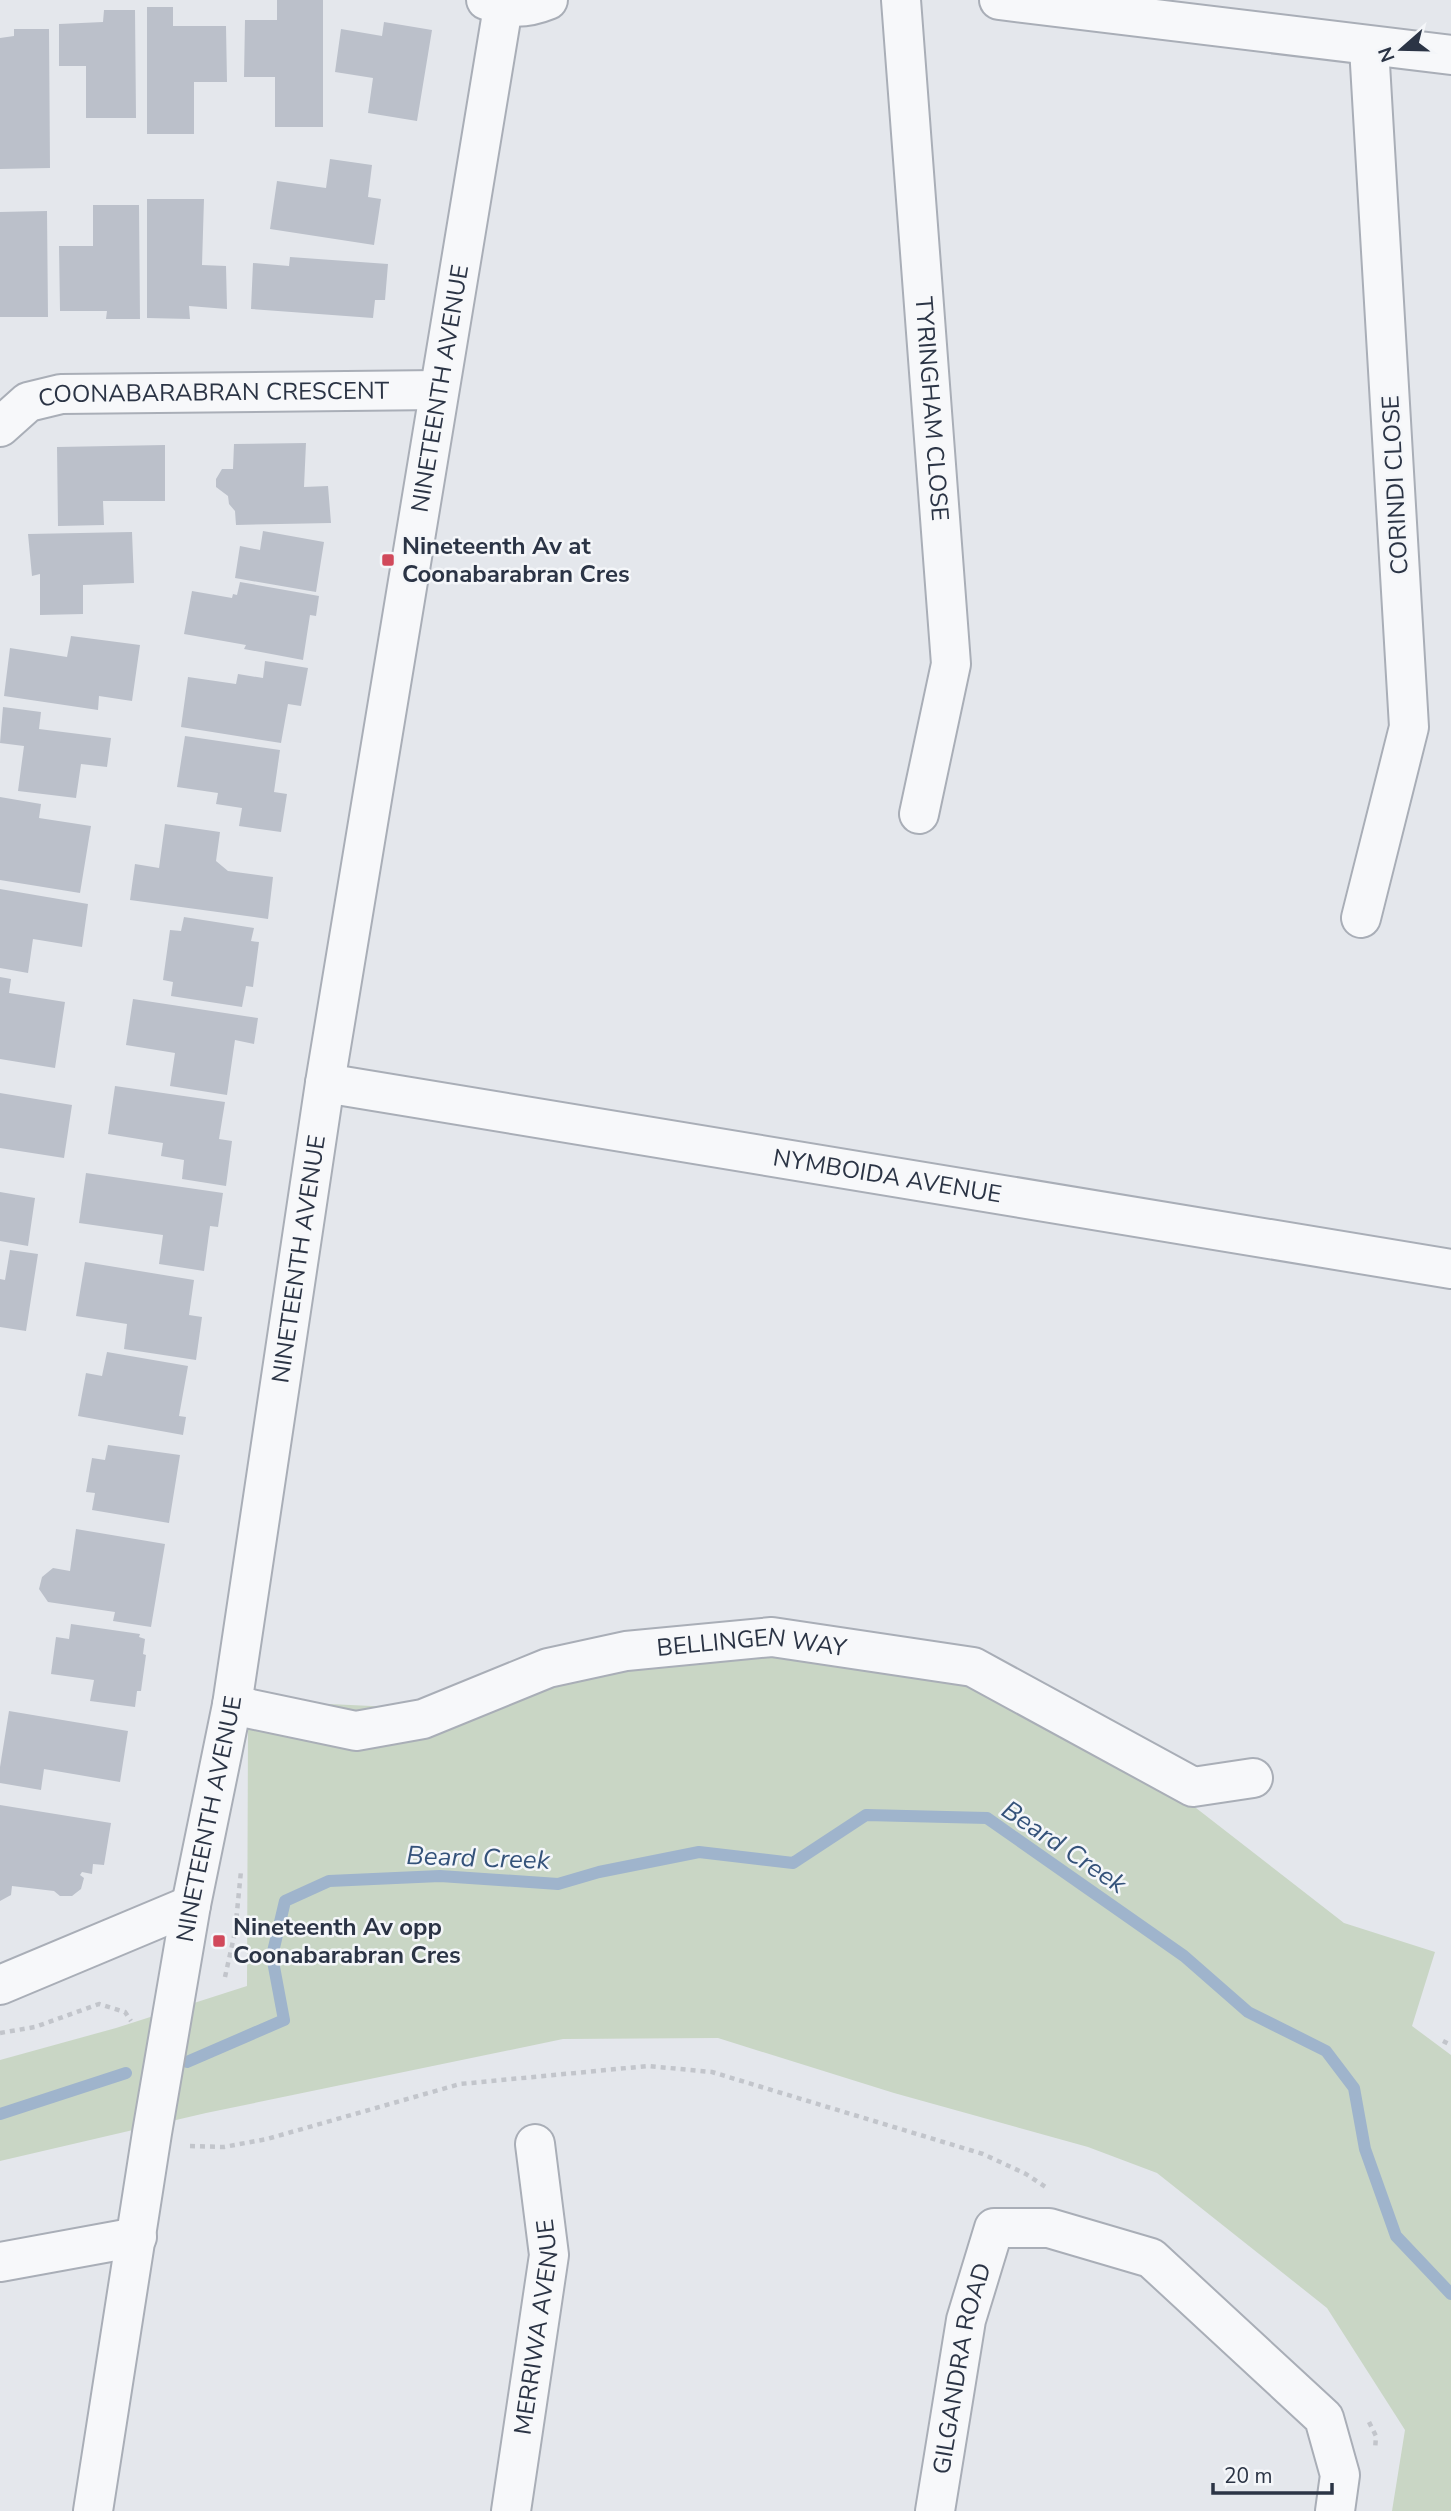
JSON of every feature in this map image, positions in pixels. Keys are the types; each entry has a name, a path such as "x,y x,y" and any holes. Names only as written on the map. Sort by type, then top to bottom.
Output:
{"street":[{"path":"495,4 525,8 548,0"},
{"name":"TYRINGHAM CLOSE","path":"901,0 951,664 919,814"},
{"path":"999,0 1451,55"},
{"name":"NINETEENTH AVENUE","path":"93,2511 158,2109 152,2034 191,1905 232,1705 325,1083 439,390 495,4"},
{"name":"CORINDI CLOSE","path":"1361,918 1409,727 1369,47"},
{"name":"COONABARABRAN CRESCENT","path":"0,427 28,402 61,394 439,390"},
{"name":"NYMBOIDA AVENUE","path":"325,1083 1451,1269"},
{"name":"BELLINGEN WAY","path":"232,1705 356,1731 424,1719 548,1668 626,1651 772,1637 973,1667 1193,1787 1253,1778"},
{"path":"0,1985 191,1905"},
{"name":"MERRIWA AVENUE","path":"511,2511 549,2255 535,2144"},
{"name":"GILGANDRA ROAD","path":"935,2511 966,2320 994,2228 1049,2228 1151,2258 1324,2418 1340,2474 1335,2511"},
{"path":"0,2262 137,2237"}],"path":[{"path":"0,2033 35,2027 99,2004 125,2012 152,2034"},
{"path":"1443,2041 1451,2045"},
{"path":"183,2145 215,2147 267,2139 460,2084 628,2067 675,2067 712,2072 984,2154 1026,2174 1049,2190"}],"green space":[{"path":"608,1642 933,1657 1142,1766 1344,1923 1435,1952 1412,2026 1451,2055 1451,2511 1392,2511 1405,2430 1327,2308 1157,2173 1088,2147 894,2093 718,2038 563,2039 206,2113 0,2161 0,2060 116,2028 247,1986 248,1729 329,1704 393,1707"}],"building":[{"path":"277,0 323,0 323,127 275,127 275,77 244,77 245,20 277,20"},
{"path":"147,7 173,7 173,26 226,26 227,82 194,82 194,134 147,134"},
{"path":"104,10 135,10 136,118 86,118 86,66 59,66 59,24 103,22"},
{"path":"384,22 432,30 417,121 368,113 373,78 335,72 341,29 382,36"},
{"path":"14,29 49,29 50,168 0,169 0,38 14,36"},
{"path":"330,159 372,165 368,197 381,199 374,245 270,229 277,181 326,188"},
{"path":"147,199 204,199 202,265 226,266 227,309 189,306 190,319 147,318"},
{"path":"93,205 139,205 140,319 106,319 107,311 60,311 59,246 93,246"},
{"path":"47,211 48,317 0,317 0,212"},
{"path":"290,257 388,264 385,300 375,300 373,318 251,309 253,263 289,266"},
{"path":"306,443 304,487 328,486 331,523 236,525 235,511 229,504 228,496 216,487 216,479 222,469 233,469 234,444"},
{"path":"165,445 165,501 103,501 104,525 58,526 57,447"},
{"path":"263,531 324,542 316,592 235,578 240,546 260,550"},
{"path":"132,532 134,583 83,585 83,614 40,615 40,574 32,576 28,534"},
{"path":"240,582 319,596 316,616 310,615 303,660 244,649 246,645 184,634 192,591 232,598 233,594 237,595"},
{"path":"71,636 140,645 132,701 99,696 98,710 4,696 10,648 67,657"},
{"path":"265,661 308,668 301,706 288,704 281,743 181,727 188,677 236,684 238,674 263,678"},
{"path":"3,707 41,712 39,729 111,738 107,767 81,764 76,798 18,791 24,746 0,743"},
{"path":"185,736 280,750 274,792 287,794 281,832 239,826 242,808 216,804 218,793 177,787"},
{"path":"0,797 41,804 39,818 91,826 80,893 0,880"},
{"path":"165,824 220,832 216,861 228,871 273,877 268,919 130,900 135,864 159,868"},
{"path":"0,889 88,904 82,947 33,939 28,973 0,968"},
{"path":"184,917 254,928 251,941 259,942 253,987 246,986 242,1007 171,996 173,982 163,980 170,930 181,931"},
{"path":"0,977 11,979 9,993 65,1002 55,1068 0,1059"},
{"path":"133,999 258,1018 254,1044 235,1040 227,1095 170,1086 175,1053 126,1045"},
{"path":"115,1086 225,1102 219,1139 232,1141 226,1186 182,1179 184,1160 161,1156 163,1143 108,1134"},
{"path":"0,1093 72,1105 64,1158 0,1148"},
{"path":"86,1173 223,1193 218,1227 210,1226 204,1271 159,1264 163,1235 79,1223"},
{"path":"0,1192 35,1198 28,1246 0,1241"},
{"path":"10,1250 38,1254 26,1331 0,1327 0,1279 5,1280"},
{"path":"85,1262 194,1280 189,1315 202,1317 196,1360 124,1349 127,1324 76,1316"},
{"path":"107,1352 188,1366 179,1416 186,1417 183,1435 78,1416 86,1373 102,1376"},
{"path":"108,1445 180,1455 169,1523 92,1510 95,1493 86,1492 92,1458 105,1460"},
{"path":"76,1529 165,1544 151,1627 113,1621 115,1612 48,1602 39,1589 42,1577 53,1568 70,1571"},
{"path":"71,1624 140,1634 139,1637 145,1639 143,1654 146,1655 141,1691 137,1691 135,1707 90,1701 94,1680 51,1674 56,1637 69,1639"},
{"path":"9,1711 128,1731 120,1782 44,1769 41,1790 0,1783"},
{"path":"0,1805 111,1823 104,1865 93,1864 92,1874 82,1872 80,1875 84,1878 81,1889 72,1896 12,1886 11,1895 0,1901"}],"waterway":[{"name":"Beard Creek","path":"187,2062 284,2020 272,1956 285,1901 329,1881 440,1876 558,1884 599,1872 699,1852 793,1863 866,1815 987,1818 1184,1956 1248,2012 1326,2051 1354,2088 1365,2149 1396,2236 1451,2294"},
{"name":"Beard Creek","path":"0,2114 126,2073"}],"place":[{"name":"Nineteenth Av at Coonabarabran Cres","path":"388,560"},
{"name":"Nineteenth Av opp Coonabarabran Cres","path":"219,1941"}]}
